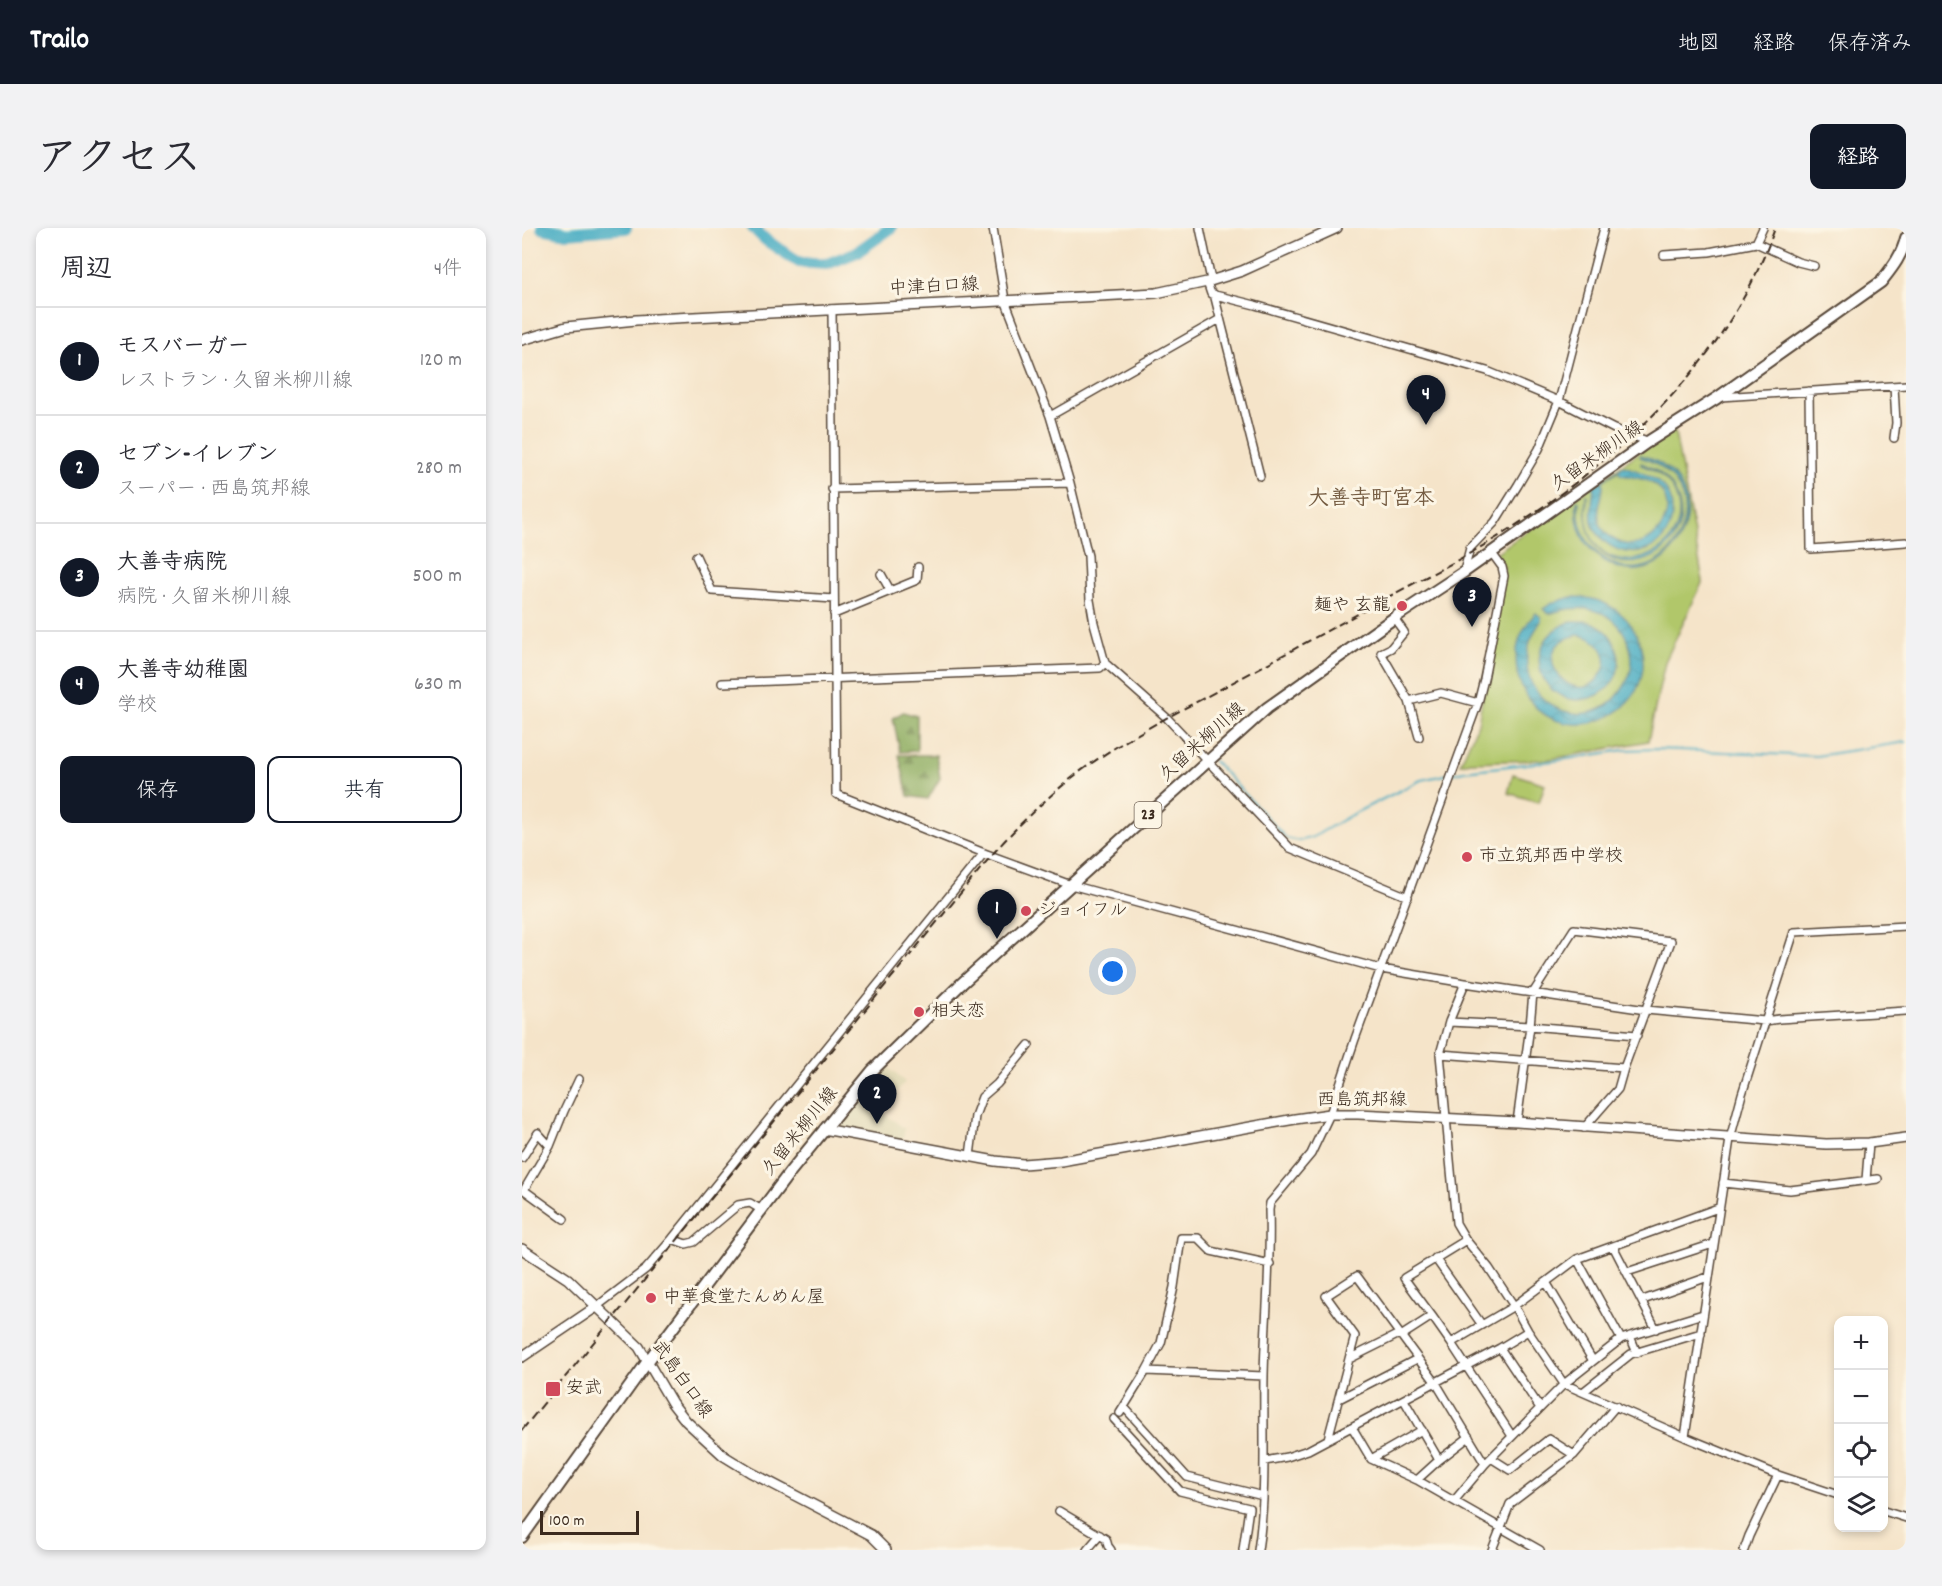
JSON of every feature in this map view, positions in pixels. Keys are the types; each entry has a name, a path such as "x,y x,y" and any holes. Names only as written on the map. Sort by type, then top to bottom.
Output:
{"main road":[{"name":"中津白口線","path":"522,340 566,327 605,322 1156,293 1242,271 1337,228"},
{"name":"久留米柳川線","path":"522,1537 760,1209 873,1070 960,985 1267,708 1646,443 1717,398 1881,282 1903,257 1906,238"},
{"name":"西島筑邦線","path":"824,1129 1023,1164 1058,1162 1330,1114 1517,1122 1730,1139 1826,1144 1869,1143 1906,1138"},
{"name":"武島白口線","path":"522,1249 568,1279 639,1347 672,1403 686,1421 724,1456 871,1535 886,1550"},
{"path":"522,1357 596,1307"}],"street":[{"path":"993,228 1005,300 1050,416 1070,483 1088,556 1090,600 1105,663 1167,718 1290,848 1408,897"},
{"path":"1200,228 1211,294 1487,371 1560,401 1614,429 1647,441 1646,443"},
{"path":"1464,572 1470,548 1496,522 1539,448 1560,401 1604,228"},
{"path":"1756,243 1763,228"},
{"path":"1664,255 1715,251 1756,243 1798,262 1814,266"},
{"path":"1214,294 1260,476"},
{"path":"832,309 836,794 1071,885 1381,969 1646,1010 1765,1021 1779,1018 1906,1011"},
{"path":"1050,416 1220,319"},
{"path":"1717,398 1906,385"},
{"path":"1894,386 1896,423 1894,438"},
{"path":"1809,391 1811,549 1906,542"},
{"path":"832,489 1070,483"},
{"path":"1258,1550 1263,1521 1264,1376 1270,1264 1270,1203 1311,1154 1330,1114 1478,703 1504,576 1503,567 1491,552"},
{"path":"696,556 712,591 834,599"},
{"path":"834,614 917,580 918,567"},
{"path":"881,574 890,590"},
{"path":"1394,618 1404,632 1391,648 1381,653 1409,701 1419,737"},
{"path":"722,683 1100,668 1105,663"},
{"path":"1409,701 1441,693 1478,703"},
{"path":"596,1307 645,1269 672,1239 984,853"},
{"path":"1685,1437 1730,1139 1742,1094 1794,932 1906,926"},
{"path":"1517,1122 1533,993 1574,929 1671,941 1618,1089 1584,1128"},
{"path":"1465,983 1449,1022 1440,1054 1456,1223 1466,1240 1489,1268 1564,1384 1778,1475 1834,1494"},
{"path":"1449,1022 1637,1035"},
{"path":"970,1156 975,1116 982,1097 1029,1045"},
{"path":"1440,1054 1624,1068"},
{"path":"564,1219 524,1190 550,1146 579,1078"},
{"path":"522,1158 538,1133 550,1146"},
{"path":"1866,1180 1869,1143"},
{"path":"1723,1184 1791,1190 1878,1179"},
{"path":"672,1239 686,1244 694,1242 738,1205 750,1203 760,1209"},
{"path":"1451,1343 1514,1306 1577,1259 1718,1208"},
{"path":"1263,1496 1187,1477 1122,1410 1161,1342 1174,1287 1181,1238 1198,1238 1211,1251 1270,1264"},
{"path":"1466,1240 1404,1278 1451,1343 1512,1436"},
{"path":"1627,1272 1713,1244"},
{"path":"1613,1246 1656,1329"},
{"path":"1435,1258 1482,1325"},
{"path":"1577,1259 1621,1339"},
{"path":"1328,1439 1355,1336 1326,1296 1357,1276 1436,1383 1469,1437 1488,1461 1510,1470 1549,1439 1574,1455"},
{"path":"1643,1300 1708,1277"},
{"path":"1546,1282 1593,1361"},
{"path":"1454,1501 1488,1461 1539,1408 1564,1384 1621,1339 1703,1314"},
{"path":"1349,1359 1400,1335 1432,1316"},
{"path":"1265,1461 1308,1450 1436,1383 1528,1331"},
{"path":"1583,1392 1631,1354 1701,1333"},
{"path":"1630,1336 1637,1353"},
{"path":"1500,1348 1539,1408"},
{"path":"1339,1399 1417,1359"},
{"path":"1146,1371 1264,1376"},
{"path":"1404,1400 1439,1460"},
{"path":"1492,1550 1510,1504 1574,1455 1616,1406"},
{"path":"1114,1419 1180,1491 1249,1508 1243,1550"},
{"path":"1352,1427 1371,1459 1417,1480 1540,1550"},
{"path":"1371,1459 1422,1430"},
{"path":"1417,1480 1469,1437"},
{"path":"1744,1550 1778,1475"},
{"path":"1059,1511 1106,1539 1107,1546 1111,1550"},
{"path":"1888,1512 1906,1518"},
{"path":"1087,1550 1100,1535"}],"shaded area":[{"path":"886,1066 905,1082 880,1110 905,1129 902,1141 835,1129 834,1125"}],"green space":[{"path":"1674,428 1703,581 1665,662 1648,741 1546,760 1460,764 1478,724 1504,567 1496,553"},
{"path":"903,712 917,716 917,751 900,752 893,718"},
{"path":"899,755 936,755 940,778 928,799 908,796"},
{"path":"1513,774 1545,784 1539,802 1508,793"}],"water":[{"path":"1641,455 1669,470 1683,491 1686,515 1680,538 1666,557 1646,568 1623,569 1598,556 1583,539 1578,525 1577,500 1579,501 1582,531 1589,544 1600,555 1624,567 1646,566 1665,555 1678,538 1684,516 1681,493 1667,473 1640,457"},
{"path":"1641,463 1658,472 1674,490 1677,496 1680,520 1672,540 1657,554 1638,562 1618,561 1609,556 1627,560 1645,557 1661,548 1673,534 1679,516 1672,489 1656,472"},
{"path":"1624,466 1655,479 1670,496 1672,513 1665,536 1658,544 1638,552 1616,549 1605,542 1592,523 1594,486","holes":["1618,471 1621,475 1652,483 1662,492 1667,504 1666,516 1661,527 1652,537 1641,543 1629,544 1615,540 1606,533 1600,523 1603,481"]},
{"path":"1571,597 1597,600 1618,611 1632,627 1641,647 1643,668 1637,688 1624,706 1603,719 1579,724 1557,721 1539,711 1526,695 1518,676 1516,654 1522,633 1536,613 1541,617 1541,621 1529,647 1528,670 1535,689 1549,704 1568,712 1588,713 1607,705 1628,679 1632,664 1630,648 1618,625 1609,617 1598,612 1575,609 1549,614 1543,609 1552,603"},
{"path":"1572,621 1586,621 1595,624 1610,635 1618,651 1619,660 1615,678 1608,688 1594,697 1573,700 1559,695 1548,686 1541,673 1539,659 1543,644 1554,631","holes":["1578,635 1597,643 1605,660 1601,674 1590,685 1579,687 1567,683 1558,675 1553,664 1554,652 1561,642"]}],"waterway":[{"path":"542,228 567,233 626,228"},
{"path":"753,228 767,241 799,262 827,264 857,252 891,228"},
{"path":"1214,761 1286,838 1299,841 1313,837 1421,780 1464,771 1624,750 1658,749 1816,756 1906,742"}],"railway":[{"path":"522,1430 991,856 1030,815 1073,777 1129,739 1479,548 1550,502 1591,471 1667,401 1700,362 1730,320 1755,276 1775,228"}],"place":[{"name":"大善寺幼稚園","path":"1426,425"},
{"name":"麺や 玄龍","path":"1402,606"},
{"name":"大善寺病院","path":"1472,627"},
{"name":"市立筑邦西中学校","path":"1467,857"},
{"name":"ジョイフル","path":"1026,911"},
{"name":"モスバーガー","path":"997,939"},
{"name":"相夫恋","path":"919,1012"},
{"name":"セブン-イレブン","path":"877,1124"},
{"name":"中華食堂たんめん屋","path":"651,1298"},
{"name":"安武","path":"553,1389"}],"district":[{"name":"大善寺町宮本","path":"1371,500"}]}
